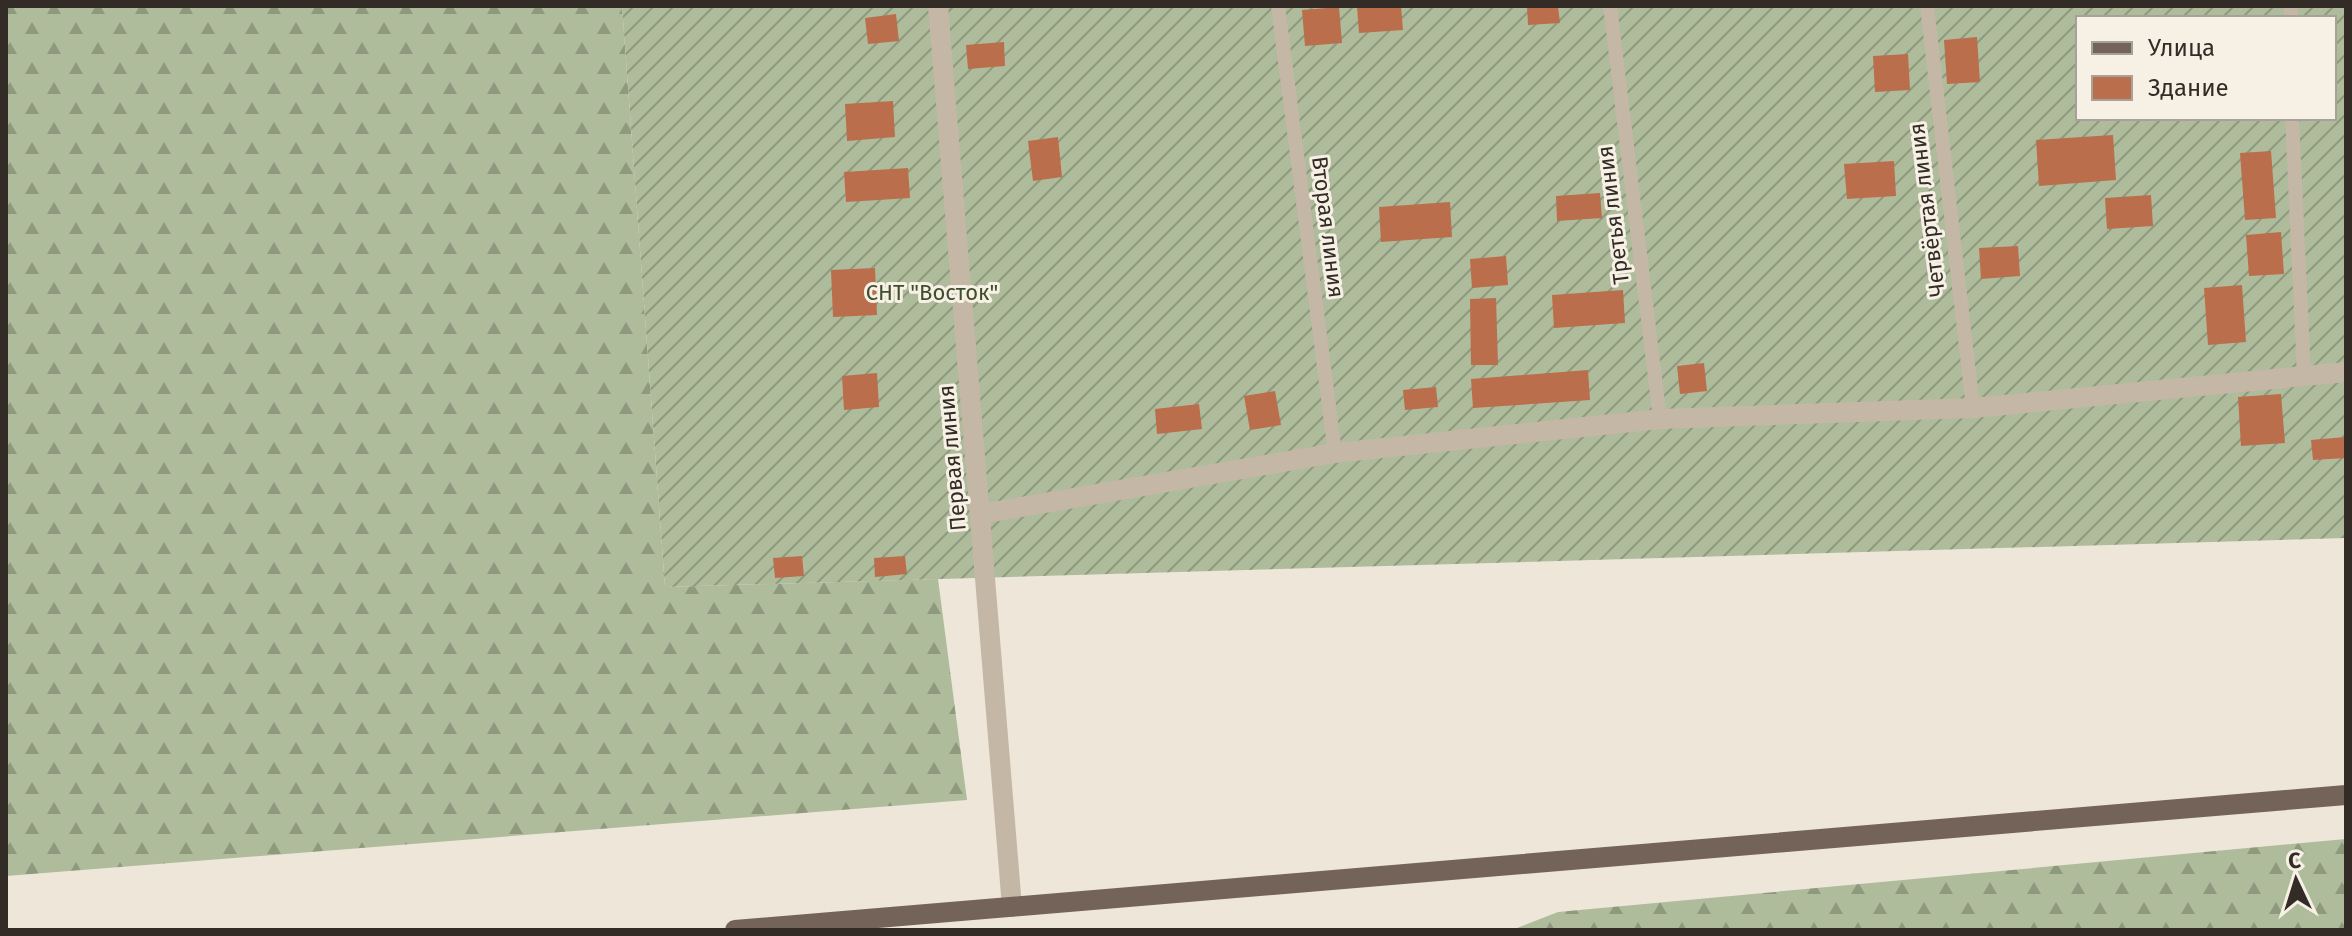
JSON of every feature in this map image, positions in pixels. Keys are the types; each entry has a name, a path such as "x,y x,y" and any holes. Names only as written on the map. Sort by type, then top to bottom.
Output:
{"main road":[{"path":"735,930 2346,795"}],"street":[{"name":"Первая линия","path":"938,6 1012,907"},
{"path":"981,514 1335,453 1660,419 1973,408 2346,372"}],"lane":[{"name":"Вторая линия","path":"1278,6 1335,453"},
{"name":"Третья линия","path":"1610,6 1660,419"},
{"name":"Четвёртая линия","path":"1927,6 1973,408"},
{"path":"2292,120 2304,375"}],"green space":[{"path":"6,6 622,6 665,587 938,579 967,800 6,876"},
{"name":"СНТ \"Восток\"","path":"622,6 2346,6 2346,538 665,587"},
{"path":"2346,839 2346,930 1512,930 1558,912"}],"building":[{"path":"1401,6 1403,30 1359,33 1357,7"},
{"path":"1527,6 1558,6 1560,23 1528,25"},
{"path":"1339,7 1342,43 1305,46 1302,10"},
{"path":"896,14 899,41 868,44 865,18"},
{"path":"1977,37 1980,82 1947,84 1944,40"},
{"path":"1004,42 1005,66 968,69 966,45"},
{"path":"1908,54 1910,90 1875,92 1873,56"},
{"path":"893,101 895,137 847,141 845,104"},
{"path":"2113,135 2116,180 2039,186 2036,140"},
{"path":"1058,137 1062,177 1033,181 1028,141"},
{"path":"2271,151 2276,218 2245,220 2240,153"},
{"path":"1894,161 1896,196 1847,199 1844,164"},
{"path":"908,168 910,198 846,202 844,172"},
{"path":"1600,193 1602,218 1557,221 1556,196"},
{"path":"2151,195 2153,226 2107,229 2105,198"},
{"path":"1450,202 1452,237 1381,242 1379,207"},
{"path":"2281,232 2284,274 2249,276 2246,235"},
{"path":"2018,246 2020,276 1981,279 1979,248"},
{"path":"1506,256 1508,285 1472,288 1470,259"},
{"path":"875,268 877,315 833,317 831,270"},
{"path":"2242,285 2246,342 2208,345 2204,288"},
{"path":"1623,290 1625,323 1554,328 1552,295"},
{"path":"1496,298 1498,365 1471,365 1470,299"},
{"path":"1704,363 1707,391 1680,394 1677,366"},
{"path":"1588,370 1590,400 1473,408 1471,379"},
{"path":"877,373 879,407 844,410 842,376"},
{"path":"1436,387 1438,407 1405,410 1403,390"},
{"path":"1275,391 1281,425 1250,430 1244,396"},
{"path":"2281,394 2285,443 2241,446 2238,397"},
{"path":"1199,404 1202,429 1157,434 1155,409"},
{"path":"2346,437 2346,458 2313,460 2311,440"},
{"path":"802,556 804,576 775,578 773,558"},
{"path":"905,556 907,574 875,577 874,558"}]}
